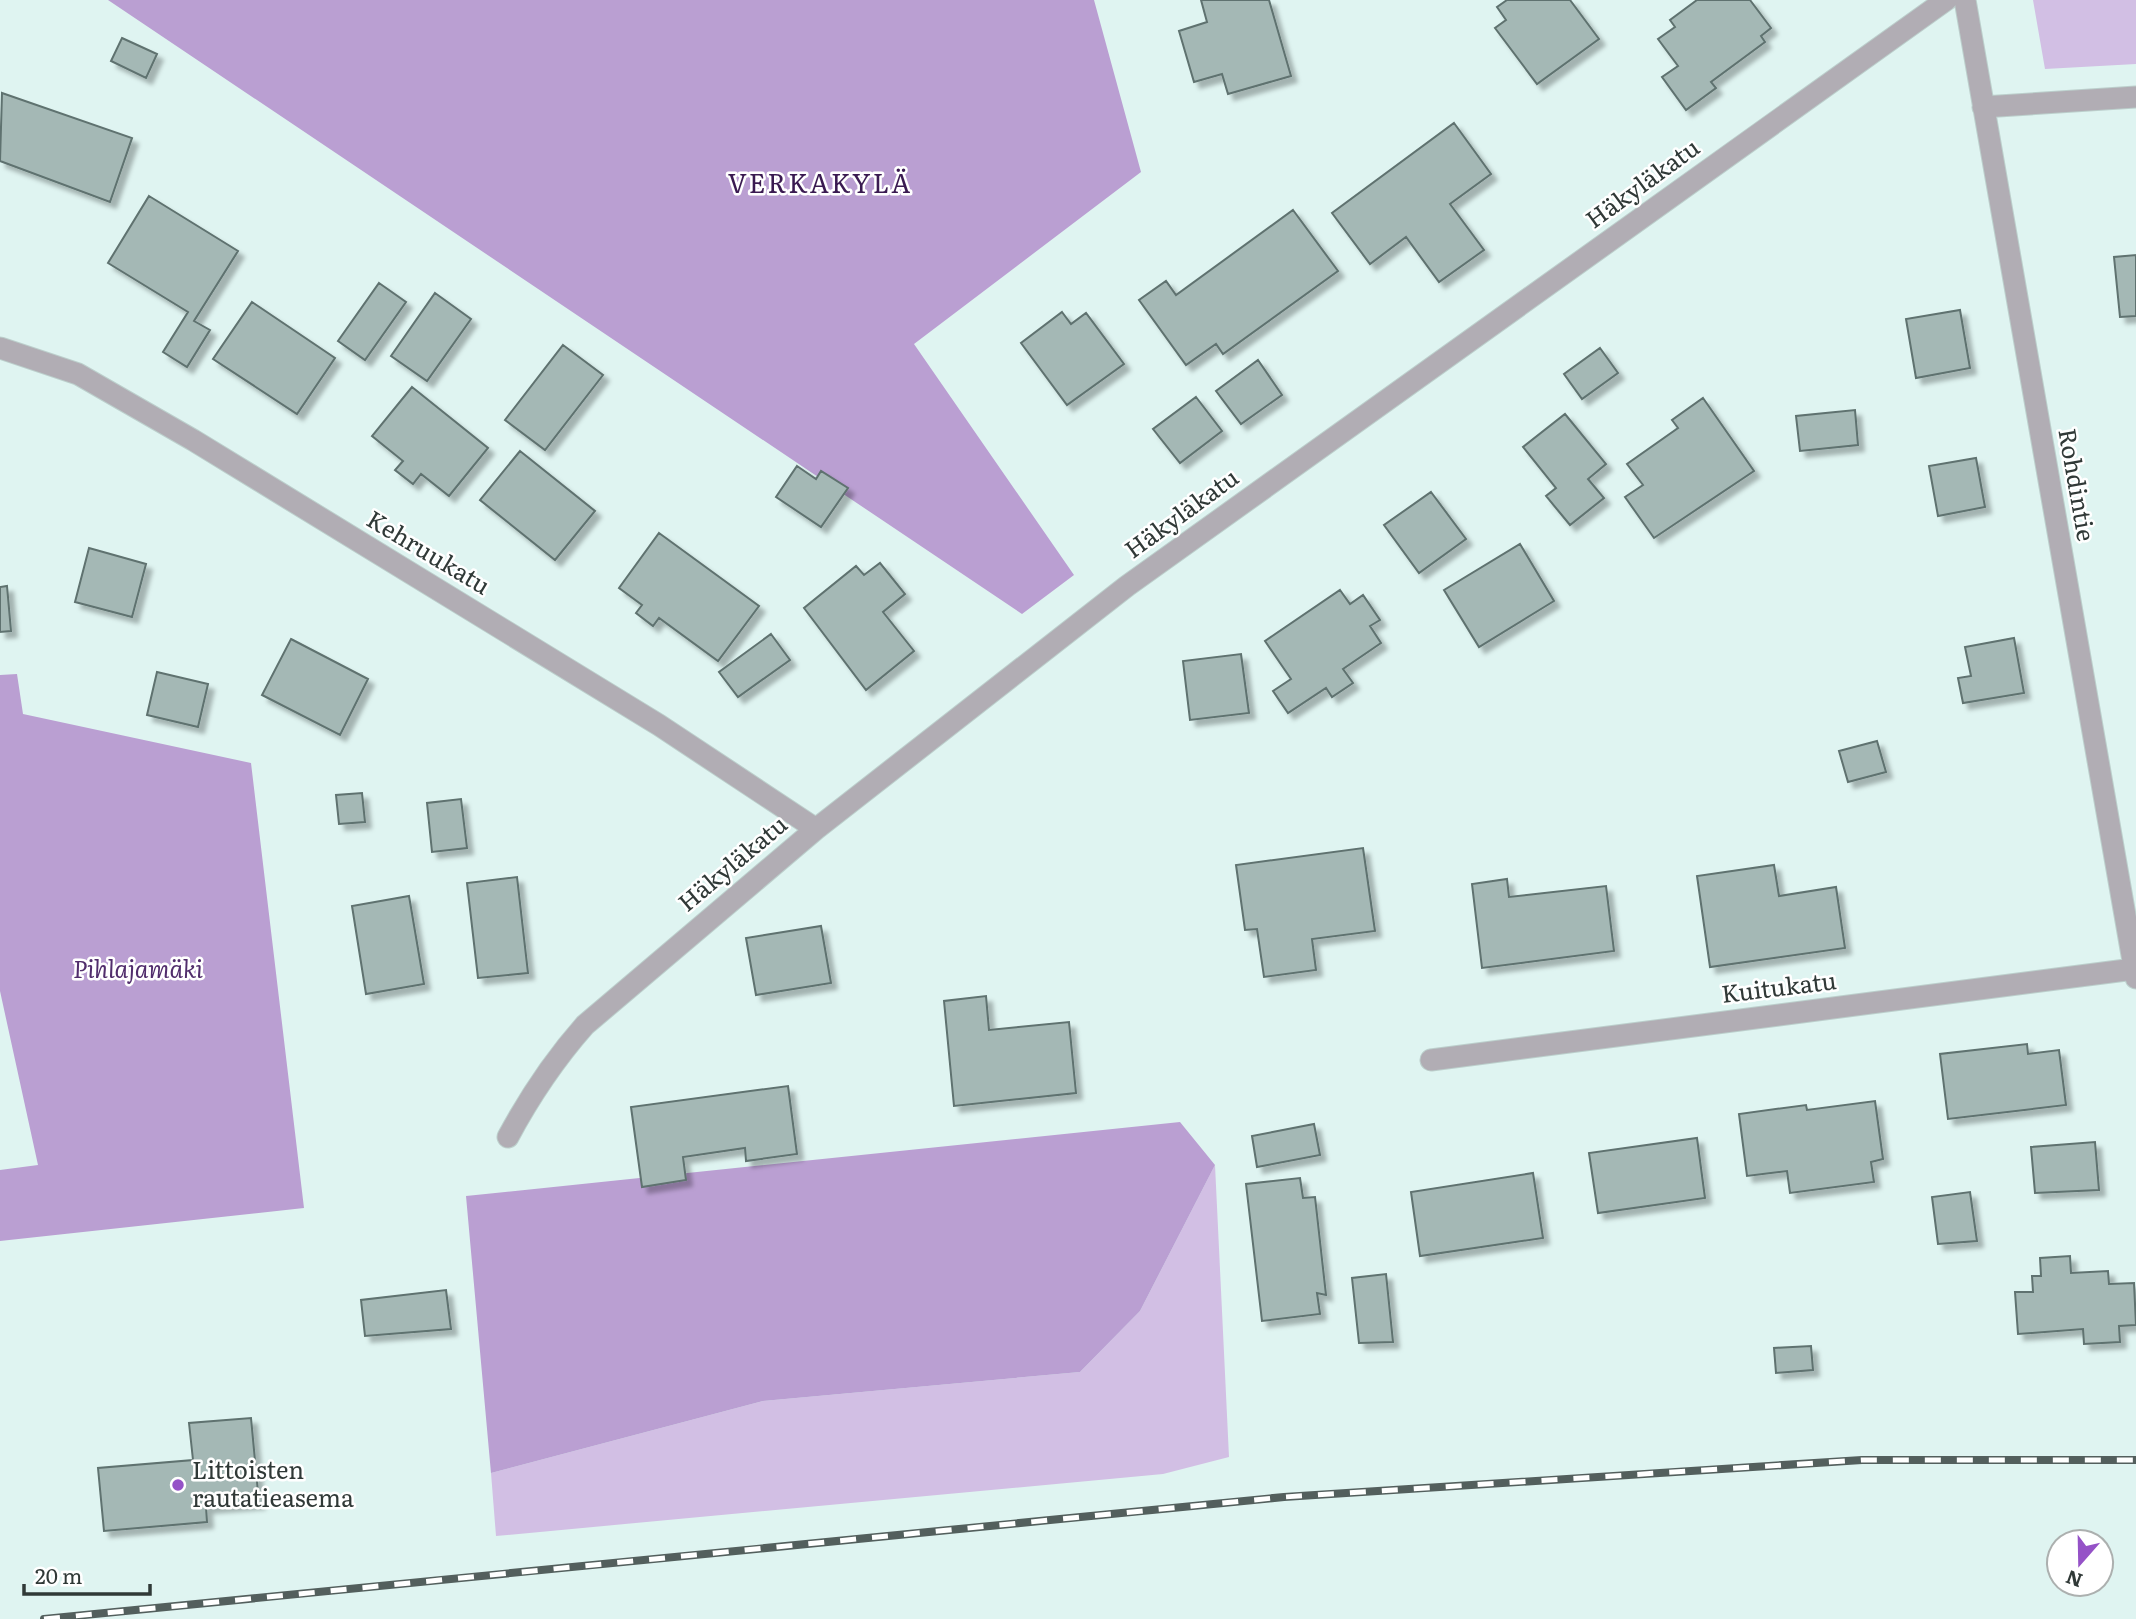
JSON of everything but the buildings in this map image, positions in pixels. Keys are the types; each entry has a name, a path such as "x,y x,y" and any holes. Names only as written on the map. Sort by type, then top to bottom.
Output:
{"street":[{"name":"Häkyläkatu","path":"508,1137 532,1092 557,1056 585,1025 816,829 1127,586 1946,0"},
{"name":"Rohdintie","path":"1965,0 2135,974"},
{"path":"1983,107 2136,97"},
{"name":"Kehruukatu","path":"0,348 78,374 193,440 659,725 816,829"},
{"name":"Kuitukatu","path":"1431,1060 2135,974"}],"shaded area":[{"path":"2033,0 2136,0 2136,64 2045,69"},
{"path":"1215,1165 1229,1457 1163,1474 496,1536 491,1473 763,1401 1080,1372 1140,1311"}],"green space":[{"path":"108,0 1094,0 1141,172 914,344 1074,575 1022,614"},
{"name":"Pihlajamäki","path":"17,674 23,714 251,763 304,1208 0,1241 0,1170 38,1165 0,991 0,675"},
{"path":"1180,1122 1215,1165 1140,1311 1080,1372 763,1401 491,1473 466,1196"}],"railway":[{"path":"44,1619 1284,1497 1862,1460 2136,1460"}],"place":[{"name":"Littoisten rautatieasema","path":"178,1485"}],"district":[{"name":"VERKAKYLÄ","path":"820,184"}]}
